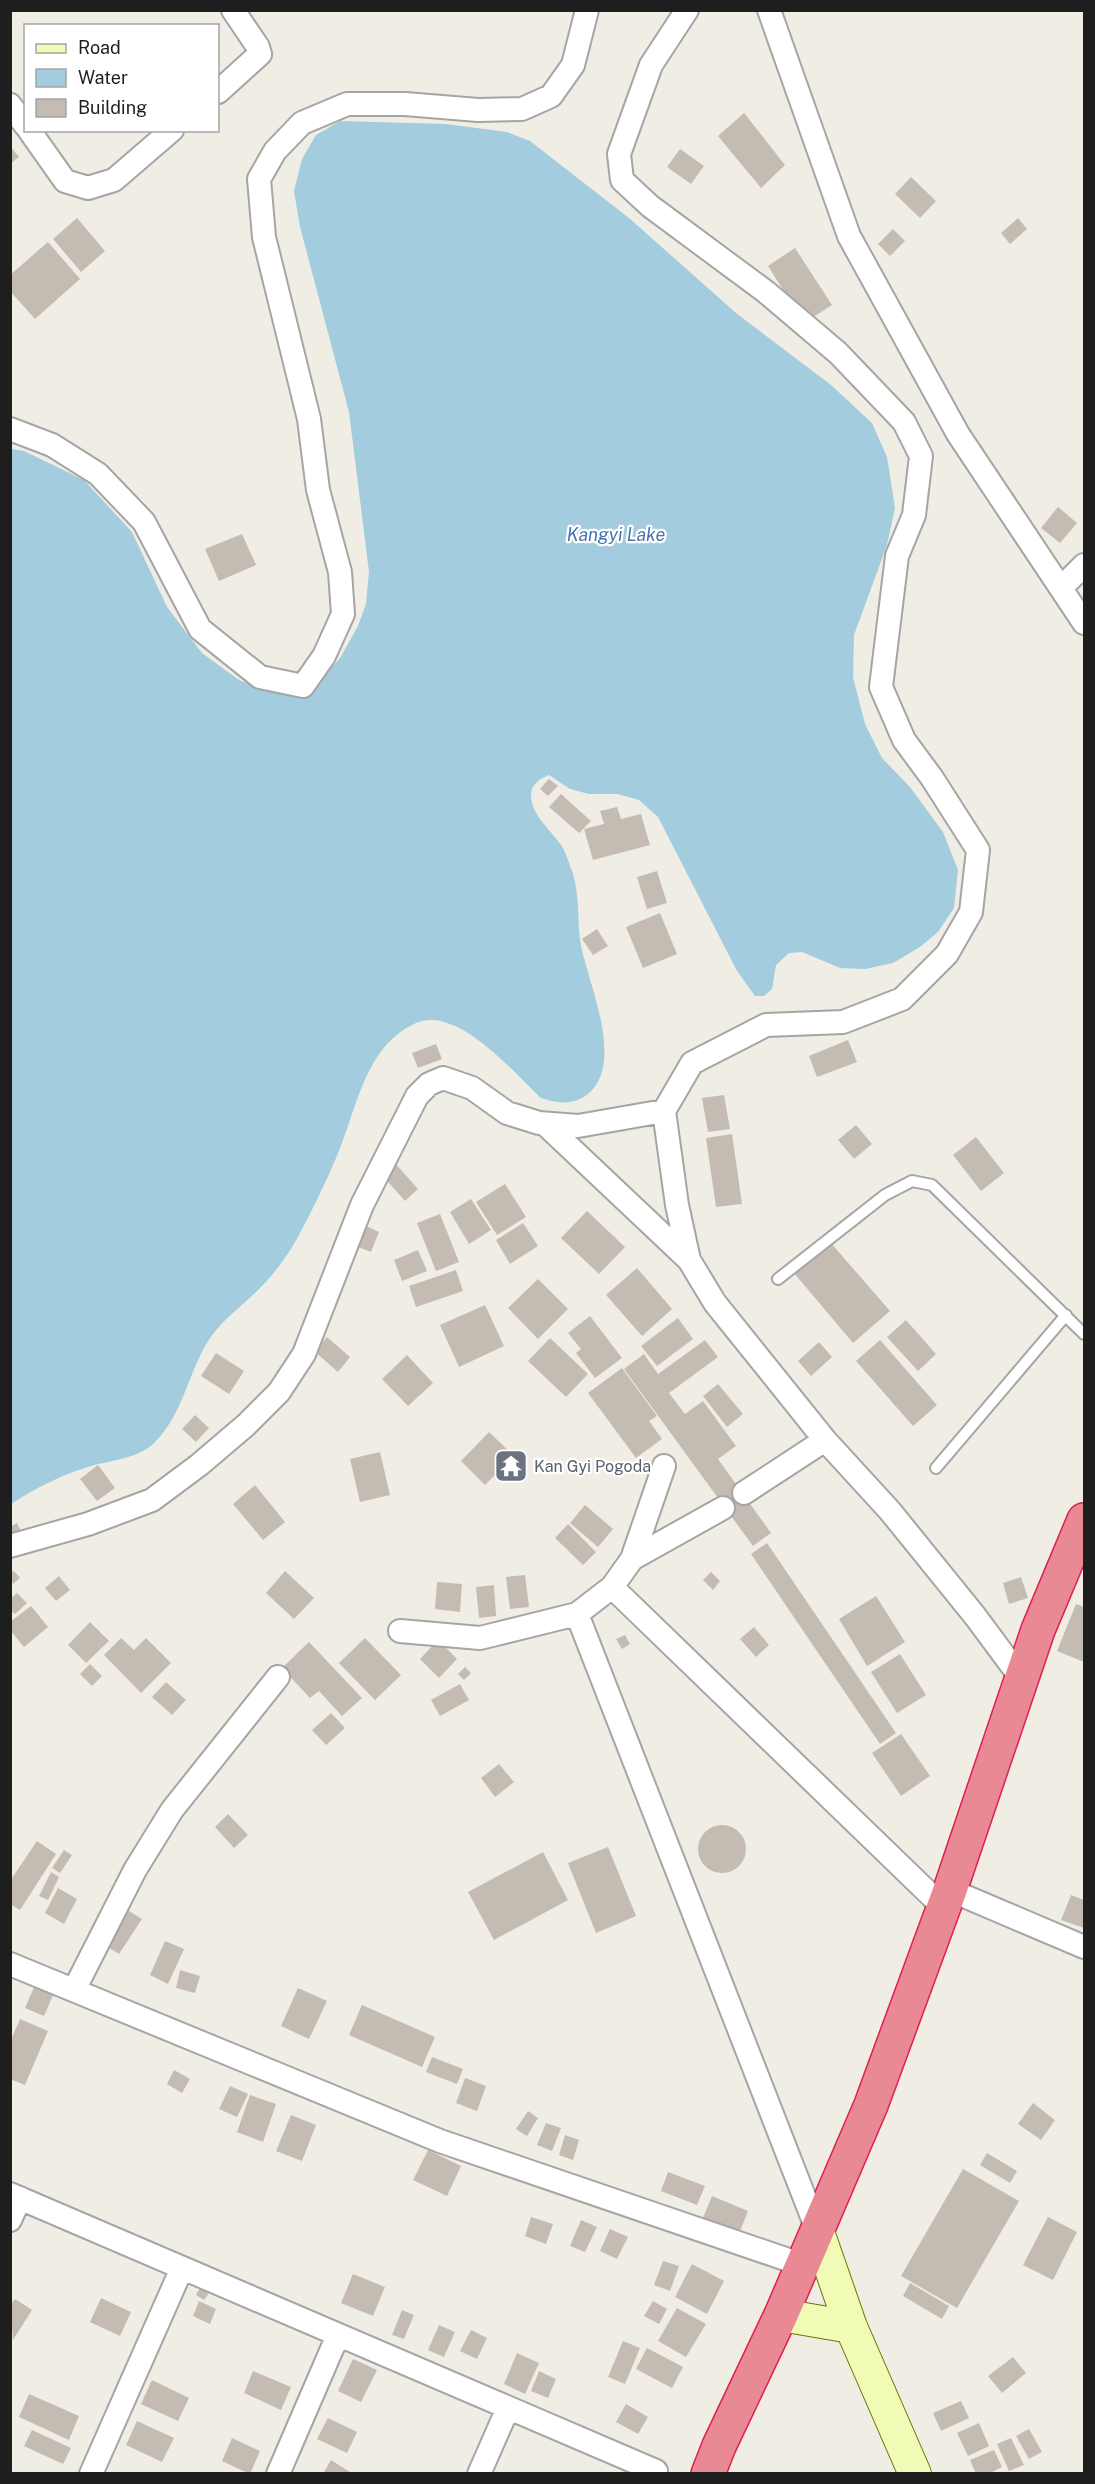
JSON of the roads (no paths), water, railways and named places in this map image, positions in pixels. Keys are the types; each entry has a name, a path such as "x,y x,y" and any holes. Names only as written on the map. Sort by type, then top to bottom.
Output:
{"highway":[{"path":"708,2474 818,2232 871,2105 946,1899 1021,1678 1084,1520"}],"main road":[{"path":"818,2232 851,2327 915,2474"},
{"path":"781,2315 851,2327"}],"street":[{"path":"219,91 260,54 258,47 233,10"},
{"path":"10,429 52,445 98,474 144,522 200,629 260,677 303,686 324,656 343,614 340,572 318,490 309,419 264,237 259,179 275,151 302,123 347,104 405,104 478,110 522,109 551,96 573,65 587,10"},
{"path":"687,10 651,65 619,153 622,180 650,206 775,299 838,353 904,422 921,456 914,515 897,556 881,687 904,741 932,778 978,850 971,912 946,954 902,999 843,1022 766,1025 692,1063 664,1112 677,1205 689,1260"},
{"path":"769,10 849,236 958,434 1084,623"},
{"path":"10,105 24,123"},
{"path":"30,132 65,181 88,188 114,180 170,132"},
{"path":"1061,588 1084,565"},
{"path":"10,1546 88,1524 152,1500 200,1465 246,1425 279,1392 304,1354 362,1205 417,1096 429,1084 443,1078 472,1088 507,1113 545,1124 578,1126 664,1112"},
{"path":"545,1124 689,1260 715,1303 825,1440 890,1511 975,1616 1021,1678"},
{"path":"744,1493 825,1440"},
{"path":"400,1630 480,1638 577,1614 612,1587 632,1559 664,1466"},
{"path":"632,1559 723,1508"},
{"path":"612,1587 946,1899 1084,1947"},
{"path":"577,1614 818,2232"},
{"path":"74,1990 130,1880 172,1810 278,1677"},
{"path":"10,1964 440,2141 802,2265"},
{"path":"10,2220 15,2196 658,2473"},
{"path":"91,2474 182,2268"},
{"path":"278,2474 338,2335"},
{"path":"479,2474 508,2408"}],"lane":[{"path":"778,1279 885,1195 912,1180 932,1185 1084,1334"},
{"path":"936,1468 1066,1315"}],"water":[{"name":"Kangyi Lake","path":"340,121 446,124 507,132 530,141 629,218 736,313 831,385 872,423 887,457 895,508 887,545 854,635 853,677 865,724 882,758 910,787 943,832 958,870 954,908 938,932 920,947 893,963 865,969 840,968 802,952 789,953 776,965 772,989 764,996 755,996 737,971 658,817 639,800 617,794 589,794 570,789 549,775 540,780 535,784 531,794 534,809 563,848 575,883 581,946 601,1023 604,1044 604,1063 599,1080 583,1098 566,1102 547,1100 541,1098 483,1044 449,1023 432,1020 416,1023 399,1033 385,1046 374,1062 358,1097 334,1163 291,1249 266,1282 212,1335 200,1356 172,1419 155,1442 141,1452 68,1474 11,1504 11,449 24,451 84,480 132,532 167,607 202,653 239,680 269,691 294,692 319,682 340,658 358,626 366,604 369,572 349,412 300,227 294,191 302,159 316,135"}],"place":[{"name":"Kan Gyi Pogoda","path":"511,1466"}]}
